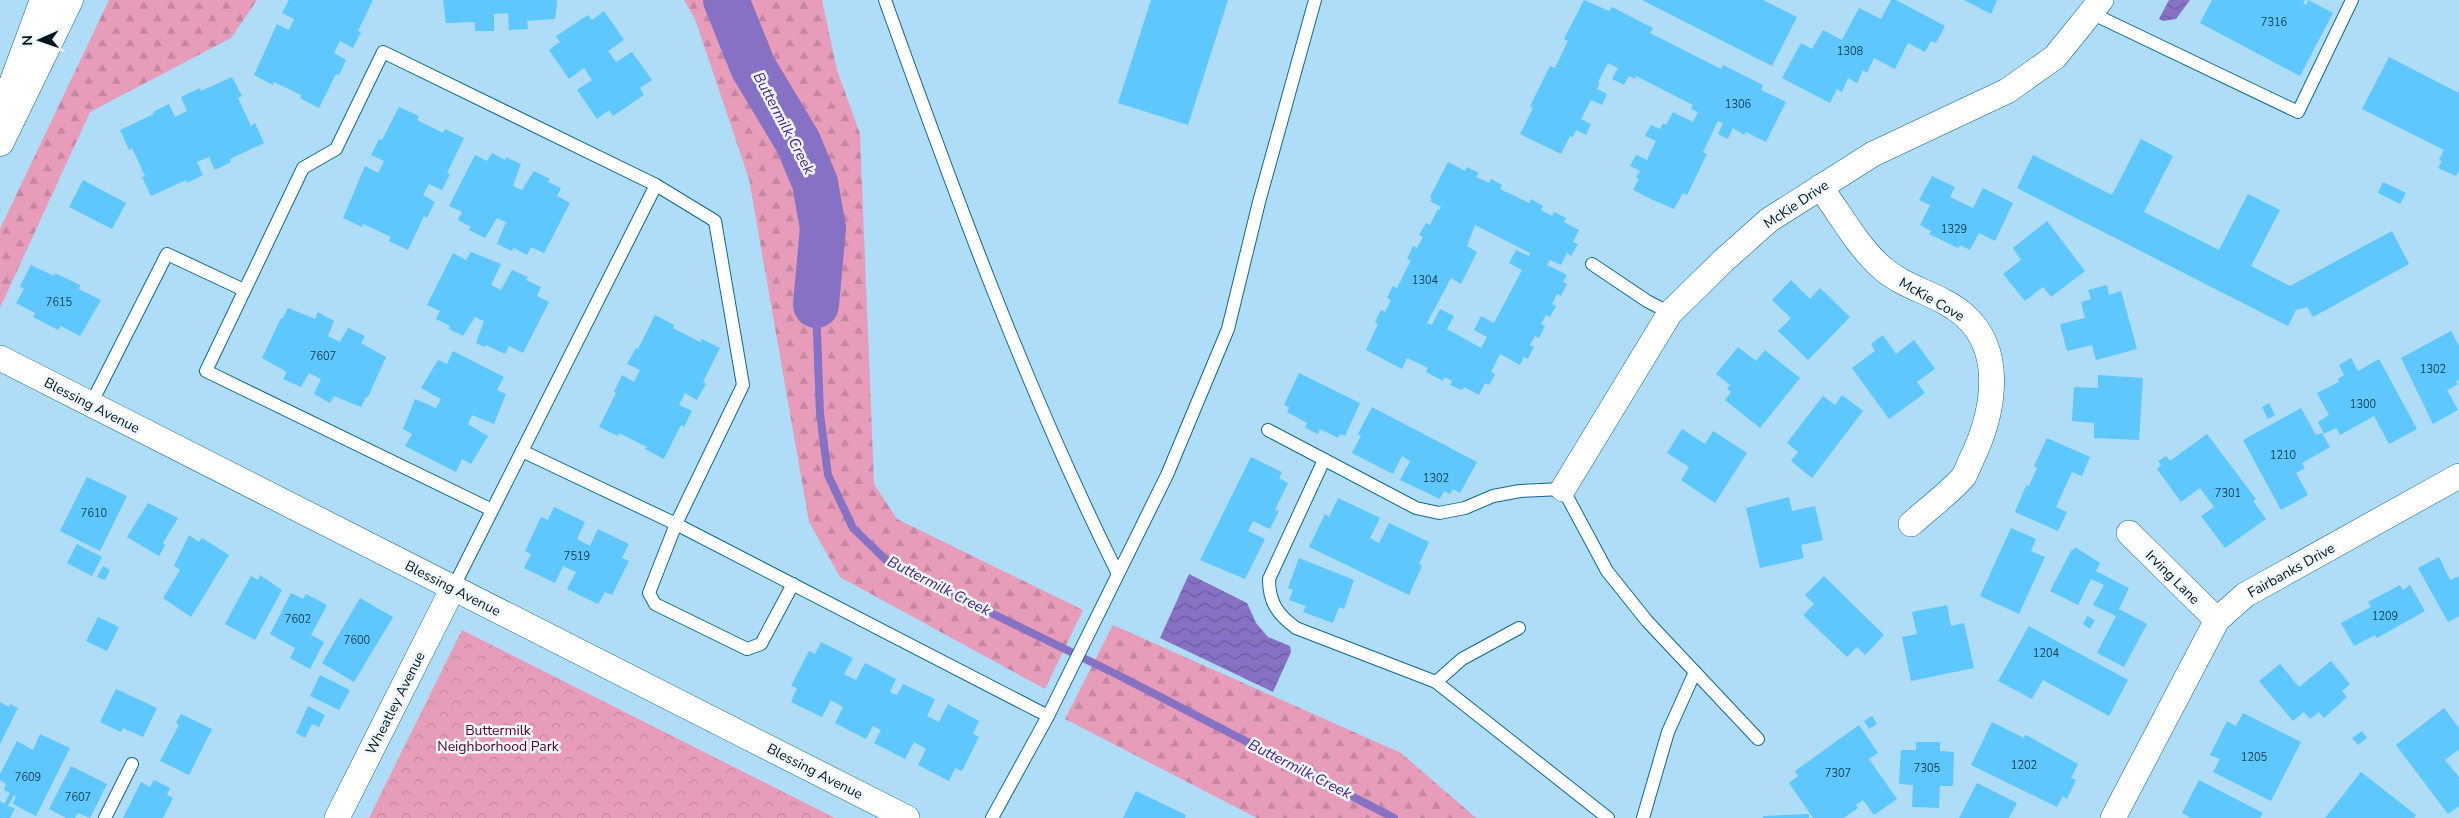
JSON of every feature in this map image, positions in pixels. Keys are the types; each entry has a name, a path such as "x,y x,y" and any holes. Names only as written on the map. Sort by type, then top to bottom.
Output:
{"main road":[{"path":"0,120 44,0"},
{"path":"0,142 69,0"}],"street":[{"name":"McKie Drive","path":"1563,489 1670,312 1723,261 1769,220 1874,154 2007,91 2055,57 2096,6"},
{"name":"McKie Cove","path":"1820,187 1871,257 1897,279 1964,314 1977,330 1987,348 1992,383 1990,408 1983,433 1964,476 1910,524"},
{"name":"Blessing Avenue","path":"0,358 907,818"},
{"name":"Fairbanks Drive","path":"2113,818 2217,620 2245,595 2459,476"},
{"name":"Irving Lane","path":"2129,533 2217,620"},
{"name":"Wheatley Avenue","path":"337,818 453,588"}],"lane":[{"path":"885,0 944,166 1023,367 1077,491 1118,574"},
{"path":"992,818 1048,716 1167,475 1228,330 1259,202 1315,0"},
{"path":"2096,6 2298,112 2352,0"},
{"path":"492,510 206,371 303,168 336,150 383,52 656,185 714,222 743,385 676,524 649,593 655,604 747,649 761,644 793,584"},
{"path":"453,588 656,185"},
{"path":"91,404 167,254 244,290"},
{"path":"1592,264 1647,301 1670,312"},
{"path":"1268,430 1416,508 1439,514 1465,508 1493,496 1520,491 1563,489 1607,571 1647,621 1758,739"},
{"path":"522,451 676,524 1048,716"},
{"path":"1324,460 1269,578 1269,594 1273,606 1283,619 1296,628 1436,682 1608,818"},
{"path":"1436,682 1462,659 1518,628"},
{"path":"1643,818 1668,732 1696,672"},
{"path":"106,818 132,764"}],"green space":[{"path":"109,0 257,0 231,38 90,112 0,308 0,229"},
{"path":"684,0 822,0 837,70 860,134 874,484 897,519 1083,610 1045,689 840,577 809,522 749,179 695,19"},
{"path":"1113,625 1401,753 1476,818 1257,818 1065,719"},
{"name":"Buttermilk Neighborhood Park","path":"462,630 835,818 369,818"}],"water":[{"path":"2169,0 2190,0 2176,19 2163,21 2159,19"},
{"path":"1189,574 1247,603 1256,623 1268,637 1290,646 1291,652 1273,692 1160,638"}],"building":[{"path":"289,0 373,0 358,31 361,32 353,48 340,41 334,53 346,60 339,75 336,74 319,108 300,98 301,95 274,82 273,85 254,75 277,24 289,30 294,19 282,13"},
{"path":"443,0 557,0 557,5 555,19 527,21 528,29 509,30 508,13 494,14 494,31 475,31 475,22 446,23"},
{"path":"1151,0 1228,0 1188,125 1118,103"},
{"path":"1584,0 1609,11 1612,7 1653,28 1650,33 1721,69 1723,65 1763,85 1761,90 1786,102 1766,142 1746,132 1744,135 1733,128 1728,139 1718,134 1723,123 1718,121 1703,152 1707,154 1687,195 1683,193 1674,209 1633,190 1639,179 1636,177 1640,171 1630,166 1636,155 1647,160 1656,141 1645,136 1651,125 1660,129 1663,123 1666,125 1673,112 1693,122 1698,112 1691,109 1693,105 1636,76 1635,79 1629,76 1624,85 1612,79 1618,68 1608,63 1598,82 1600,83 1597,89 1607,94 1602,105 1591,100 1581,119 1591,124 1586,135 1576,130 1573,137 1570,136 1561,154 1520,134 1533,108 1530,106 1550,66 1555,68 1568,41 1564,39"},
{"path":"1642,0 1763,0 1797,17 1772,66"},
{"path":"1891,0 1896,0 1945,26 1936,43 1931,41 1925,52 1908,43 1895,69 1874,58 1867,73 1863,70 1857,83 1848,78 1842,92 1837,89 1830,103 1782,78 1801,43 1812,49 1823,30 1842,40 1859,8 1881,19"},
{"path":"1964,0 1997,0 1991,14"},
{"path":"2212,0 2305,0 2303,3 2306,5 2308,0 2333,13 2300,76 2200,23"},
{"path":"604,11 624,40 608,51 616,62 632,52 652,80 640,88 644,95 613,116 609,110 597,119 577,90 592,80 584,68 569,79 549,50 560,42 556,36 588,15 592,20"},
{"path":"2389,57 2459,93 2459,170 2456,176 2438,168 2442,161 2439,160 2444,150 2362,109"},
{"path":"232,77 242,96 238,98 251,126 255,123 264,143 230,159 231,162 215,170 209,157 197,162 203,175 187,183 186,180 151,196 142,177 145,176 132,148 129,150 120,130 154,114 153,112 169,104 175,117 187,111 181,97 200,88 201,91"},
{"path":"399,107 419,116 417,120 443,133 445,129 464,138 447,173 450,174 442,190 429,184 423,195 435,202 427,218 424,216 408,250 389,241 391,237 363,224 362,227 343,218 365,166 378,173 384,161 371,155 379,139 382,140"},
{"path":"2141,139 2173,156 2144,212 2219,250 2248,194 2280,210 2251,266 2290,286 2392,231 2409,264 2313,317 2307,307 2296,310 2288,326 2017,188 2033,155 2112,195"},
{"path":"492,153 505,160 506,157 521,164 513,186 522,190 534,171 550,179 548,182 561,188 557,196 570,203 544,253 531,247 527,255 514,248 512,251 497,244 506,222 497,218 485,238 469,230 471,227 458,220 462,212 449,206 475,155 487,161"},
{"path":"1448,162 1465,171 1467,167 1479,173 1476,177 1489,183 1491,179 1502,185 1500,189 1529,203 1531,199 1543,206 1541,210 1552,216 1554,212 1566,218 1564,222 1579,230 1573,242 1578,244 1571,256 1567,253 1561,265 1550,260 1547,265 1567,275 1563,282 1567,284 1561,296 1557,294 1552,304 1556,306 1550,317 1546,315 1541,324 1545,326 1539,338 1535,336 1530,345 1534,347 1528,359 1524,357 1520,365 1500,354 1491,372 1495,374 1489,385 1485,383 1479,395 1464,387 1462,390 1450,385 1452,381 1444,377 1443,381 1426,372 1428,368 1407,358 1402,369 1366,350 1378,324 1375,322 1381,310 1385,312 1391,300 1387,298 1393,286 1397,288 1411,260 1407,259 1413,246 1417,248 1423,237 1419,235 1426,223 1430,225 1438,209 1440,210 1441,207 1430,201 1432,198 1430,197","holes":["1475,225 1530,253 1529,256 1516,250 1509,263 1522,270 1494,323 1481,316 1474,330 1487,337 1481,348 1447,329 1454,316 1440,309 1432,325 1427,323 1451,278 1461,284 1477,252 1467,246"]},
{"path":"1932,176 1955,187 1950,197 1973,208 1983,188 2013,203 1995,241 1979,233 1970,250 1960,245 1958,248 1929,234 1931,231 1920,225 1930,205 1919,200"},
{"path":"83,180 126,203 112,229 69,207"},
{"path":"2383,182 2406,193 2400,204 2378,193"},
{"path":"2047,221 2085,271 2051,297 2043,287 2025,301 2003,274 2021,260 2013,248"},
{"path":"471,252 501,264 491,285 501,290 512,270 528,277 526,280 541,287 537,296 549,302 523,353 509,346 505,354 486,345 484,347 476,343 484,321 475,317 463,336 449,329 450,326 436,319 440,311 427,305 453,253 466,260"},
{"path":"31,265 54,276 55,273 80,285 79,289 101,300 80,336 61,326 58,330 33,317 35,313 16,303 24,289 20,286"},
{"path":"1791,280 1810,299 1820,288 1850,317 1808,360 1778,331 1791,318 1772,300"},
{"path":"2107,285 2109,295 2121,291 2137,349 2096,360 2092,345 2067,351 2060,324 2085,318 2081,302 2091,299 2088,290"},
{"path":"288,308 315,319 318,312 334,321 328,336 340,342 348,328 365,336 361,343 386,357 368,397 366,397 361,407 334,396 330,403 314,394 321,379 309,373 301,387 283,379 287,372 262,358 281,318"},
{"path":"655,315 674,325 673,328 700,342 702,339 720,348 703,382 706,384 697,400 685,393 679,405 692,411 684,427 681,425 664,459 645,449 647,447 619,433 618,436 599,427 616,393 614,392 622,375 634,382 640,370 627,364 636,348 638,349"},
{"path":"2451,331 2459,346 2459,380 2456,381 2458,384 2447,390 2458,410 2433,424 2401,358"},
{"path":"1883,335 1896,354 1914,340 1935,369 1917,382 1925,393 1889,419 1852,368 1875,351 1871,344"},
{"path":"1738,347 1756,361 1765,350 1800,378 1760,428 1725,400 1731,392 1727,389 1730,385 1716,374"},
{"path":"453,351 504,377 497,390 506,394 494,424 472,415 468,424 488,436 471,464 462,459 456,472 405,446 412,434 403,429 415,399 436,408 441,399 421,388 438,360 447,364"},
{"path":"2351,358 2358,371 2379,359 2417,429 2389,444 2374,416 2340,435 2336,428 2324,434 2318,422 2329,415 2317,393 2339,382 2338,379 2344,375 2339,365"},
{"path":"1299,373 1360,403 1345,436 1340,434 1338,438 1320,429 1318,434 1305,428 1307,423 1287,412 1289,407 1284,405"},
{"path":"2098,375 2143,378 2139,440 2094,438 2094,423 2072,421 2074,387 2098,388"},
{"path":"1842,395 1863,411 1812,478 1791,461 1798,452 1787,443 1823,396 1835,405"},
{"path":"2269,403 2275,415 2268,419 2262,407"},
{"path":"1372,407 1477,462 1460,493 1453,489 1450,494 1444,491 1440,499 1400,480 1410,461 1402,456 1393,474 1352,453 1361,436 1358,434"},
{"path":"2301,408 2316,435 2322,433 2330,447 2302,463 2305,468 2296,473 2308,495 2281,510 2243,440"},
{"path":"1682,429 1705,444 1713,431 1747,453 1715,503 1681,480 1689,467 1667,453"},
{"path":"2207,434 2256,499 2253,501 2266,519 2225,548 2201,516 2214,507 2200,488 2181,502 2157,469 2161,465 2158,461 2166,456 2170,461"},
{"path":"2047,438 2090,457 2082,476 2072,472 2056,507 2067,512 2058,531 2015,512 2025,488 2027,485 2029,486 2037,468 2034,466"},
{"path":"1251,457 1282,472 1279,478 1288,483 1275,510 1279,511 1270,529 1253,521 1248,531 1265,539 1245,579 1200,560"},
{"path":"87,477 127,496 100,551 60,531"},
{"path":"1789,497 1792,511 1815,506 1823,540 1801,545 1804,558 1760,568 1746,508"},
{"path":"1338,498 1380,518 1370,538 1379,543 1389,523 1429,542 1419,564 1422,566 1409,595 1309,547 1325,514 1329,517"},
{"path":"148,503 178,518 163,543 165,545 159,556 127,537"},
{"path":"554,507 585,522 577,539 590,546 598,529 629,544 622,558 629,561 612,595 605,592 598,604 567,589 576,572 563,566 555,583 524,568 531,554 525,551 541,517 548,520"},
{"path":"2011,528 2036,539 2031,551 2045,557 2019,614 1980,596"},
{"path":"189,535 199,542 202,538 229,555 191,617 163,598 180,570 174,566"},
{"path":"77,544 102,557 92,576 67,563"},
{"path":"2075,547 2100,563 2096,571 2129,588 2119,609 2147,624 2124,667 2097,653 2116,616 2093,605 2104,585 2091,579 2078,605 2050,591 2072,549 2074,550"},
{"path":"2439,557 2450,580 2459,576 2459,616 2448,622 2418,568"},
{"path":"1299,558 1354,580 1344,609 1339,607 1333,623 1303,612 1306,606 1289,600 1293,590 1288,588"},
{"path":"103,566 110,570 105,580 97,577"},
{"path":"260,575 282,590 255,640 225,624 251,576 258,580"},
{"path":"1824,576 1884,635 1865,655 1857,647 1847,657 1803,615 1814,604 1805,595"},
{"path":"2400,585 2403,590 2410,585 2425,611 2377,638 2375,635 2354,646 2341,623 2371,607 2368,602"},
{"path":"291,593 303,599 306,594 327,605 311,635 324,642 310,669 290,658 295,648 270,634"},
{"path":"360,598 393,617 354,682 322,663"},
{"path":"1947,605 1951,626 1964,623 1974,668 1911,681 1902,637 1917,634 1912,612"},
{"path":"2087,616 2095,620 2090,629 2083,624"},
{"path":"98,617 119,627 107,651 86,641"},
{"path":"2029,626 2128,680 2109,716 2043,680 2032,699 1998,681"},
{"path":"821,642 853,658 844,674 856,680 865,663 896,679 890,692 897,695 903,684 935,699 927,716 939,722 948,704 979,721 973,734 979,737 962,771 955,768 949,781 918,765 926,749 914,742 905,759 874,743 881,730 873,726 866,739 835,723 843,707 831,700 822,717 791,702 797,688 791,686 809,651 815,654"},
{"path":"2331,661 2350,684 2342,691 2347,697 2324,718 2319,712 2310,719 2304,712 2293,721 2259,681 2280,664 2299,687"},
{"path":"320,675 350,690 339,710 310,696"},
{"path":"116,689 157,708 143,737 123,728 121,732 100,722"},
{"path":"0,702 9,707 10,704 18,708 0,744"},
{"path":"308,706 325,715 319,727 312,724 305,738 296,733"},
{"path":"2444,708 2459,728 2459,749 2445,760 2459,777 2459,806 2448,814 2396,745"},
{"path":"2243,713 2301,742 2271,801 2213,772 2220,759 2210,755 2227,721 2236,726"},
{"path":"181,714 212,729 189,775 160,761 179,725 176,723"},
{"path":"1872,716 1877,724 1869,729 1864,721"},
{"path":"1992,722 2024,738 2025,735 2028,736 2078,764 2071,778 2076,780 2067,799 2063,796 2057,807 1971,765"},
{"path":"1859,725 1878,753 1869,759 1897,799 1874,815 1863,800 1856,805 1858,808 1844,818 1813,818 1789,783 1798,776 1795,771"},
{"path":"2362,731 2367,738 2358,745 2352,738"},
{"path":"40,734 70,748 36,816 13,804 16,796 14,795 8,806 15,808 10,818 0,818 0,801 4,804 10,793 4,790 6,784 0,780 0,774 17,741 33,750"},
{"path":"1916,742 1940,742 1940,751 1954,752 1953,786 1940,786 1939,808 1912,807 1913,785 1899,784 1901,750 1916,750"},
{"path":"71,766 107,784 90,818 78,813 75,818 66,818 49,809"},
{"path":"2361,772 2416,815 2414,818 2325,818"},
{"path":"154,780 170,788 167,795 173,798 163,818 123,818 141,782 150,787"},
{"path":"2199,780 2263,813 2260,818 2191,818 2182,813"},
{"path":"1977,783 2017,803 2009,818 1959,818"},
{"path":"1136,791 1186,815 1185,818 1123,818"},
{"path":"1809,814 1809,818 1763,818 1763,816"}],"waterway":[{"name":"Buttermilk Creek","path":"726,0 753,67 798,142 815,183 823,228 816,305"},
{"name":"Buttermilk Creek","path":"816,305 820,414 828,475 853,528 889,563 1120,676 1394,818"}]}
